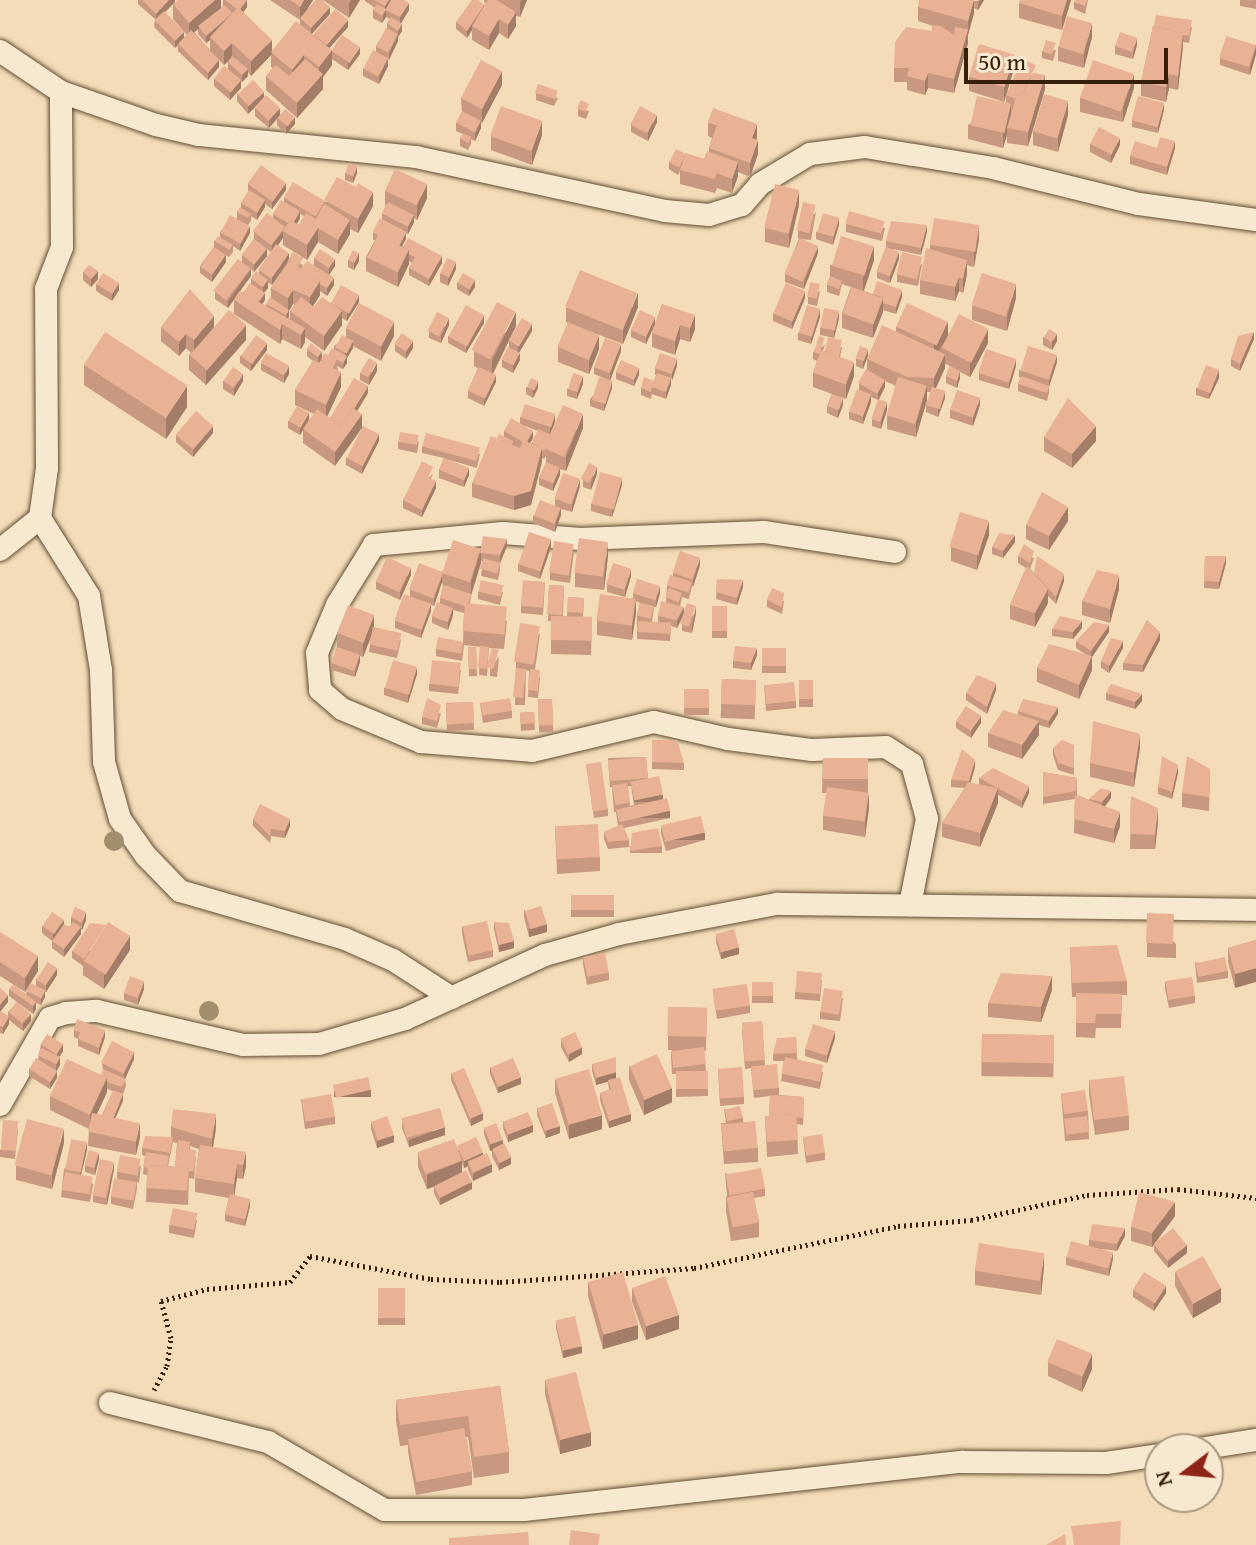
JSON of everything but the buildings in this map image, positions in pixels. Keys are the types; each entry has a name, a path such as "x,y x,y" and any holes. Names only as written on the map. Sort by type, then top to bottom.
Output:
{"street":[{"path":"0,51 61,92 199,135 416,157 665,211 709,215 742,205 760,184 810,154 865,147 993,168 1139,204 1256,220"},
{"path":"61,92 62,247 46,289 47,468 40,518 89,596 101,670 104,762 120,819 146,856 180,891 345,939 393,960 452,998"},
{"path":"0,550 40,518"},
{"path":"895,552 764,532 580,539 503,533 374,545 337,605 317,653 320,690 342,709 421,742 532,751 654,722 728,739 812,750 886,747 912,764 927,819 910,905"},
{"path":"0,1105 50,1018 66,1013 97,1011 243,1045 319,1044 405,1019 545,955 619,934 777,904 1256,910"},
{"path":"110,1403 268,1442 385,1510 524,1510 962,1462 1106,1463 1144,1457"},
{"path":"1224,1445 1256,1440"}],"path":[{"path":"143,1411 167,1366 171,1338 161,1301 207,1289 290,1282 310,1256 431,1279 500,1282 694,1268 898,1226 971,1220 1087,1195 1178,1189 1256,1198"}]}
